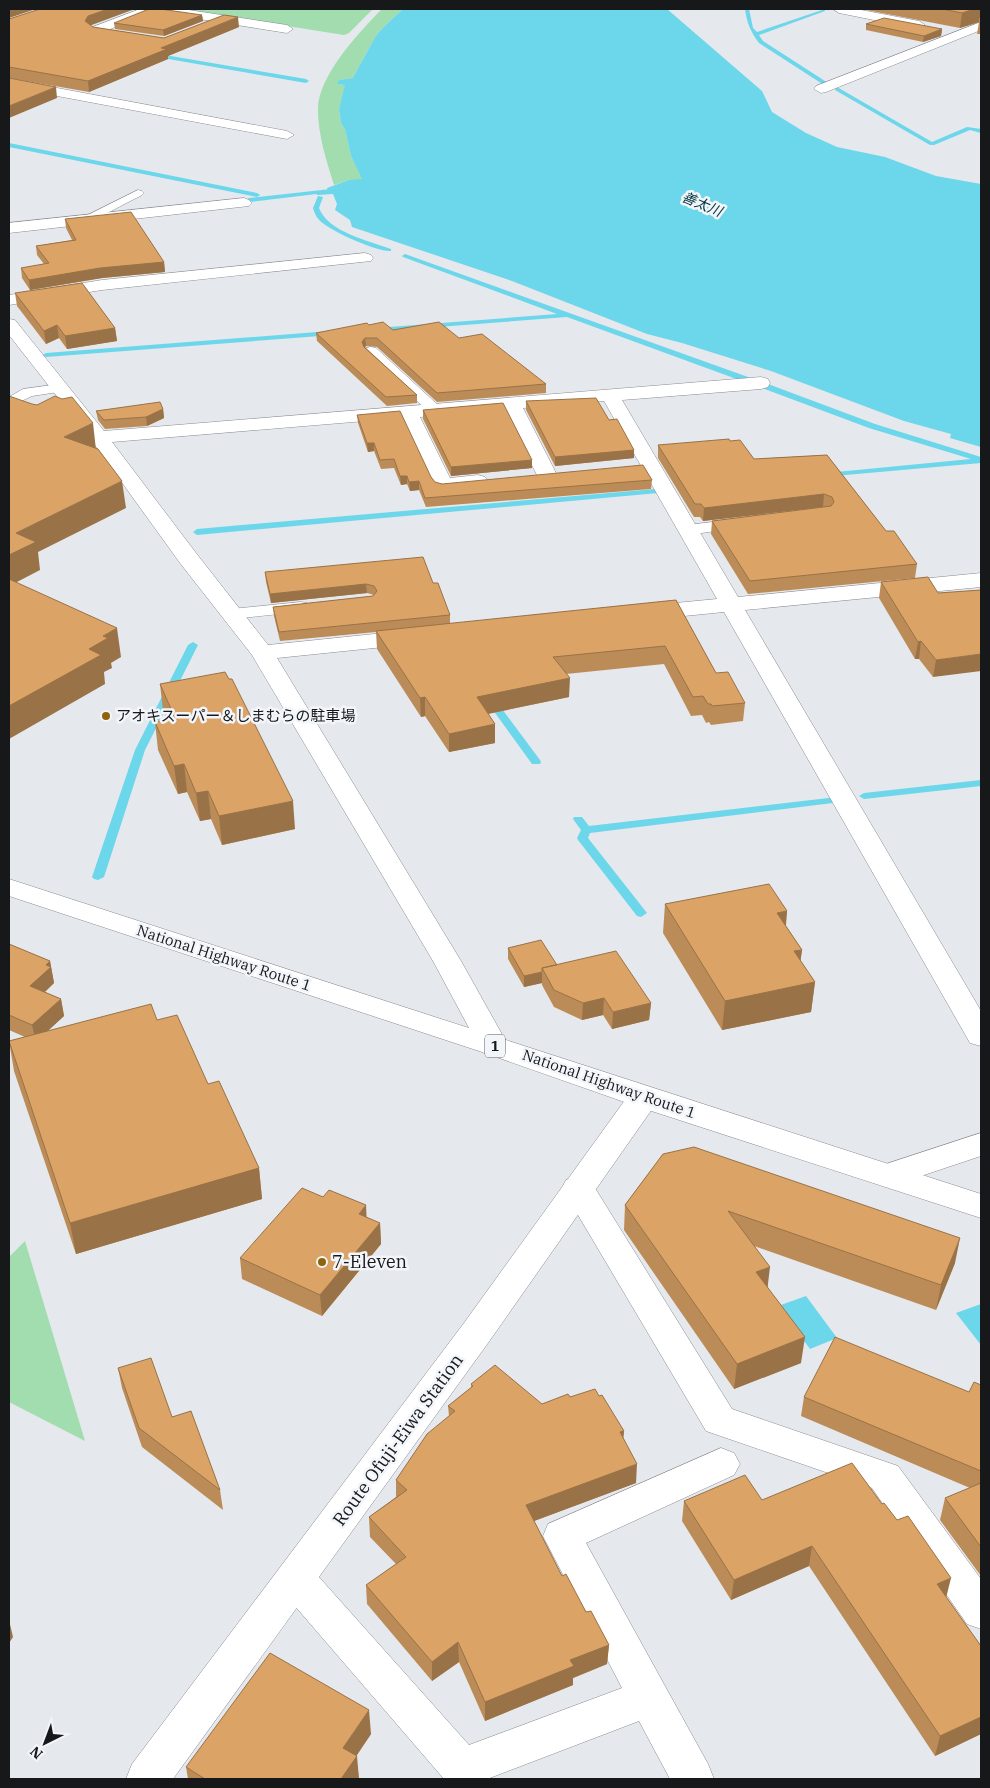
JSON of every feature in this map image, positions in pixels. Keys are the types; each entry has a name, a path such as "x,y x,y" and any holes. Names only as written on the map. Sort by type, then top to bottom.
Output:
{"main road":[{"path":"138,38 94,30 150,9"},
{"path":"161,9 287,29"},
{"path":"839,9 981,38"},
{"path":"199,29 224,19"},
{"path":"822,89 981,26"},
{"path":"9,83 287,135"},
{"path":"9,228 244,203"},
{"path":"9,300 102,285 364,258"},
{"path":"9,324 99,437 173,538 262,653 442,953 493,1045"},
{"path":"99,437 761,383"},
{"path":"610,396 640,466 687,530 981,1036"},
{"path":"511,404 546,475"},
{"path":"408,412 443,485 499,480"},
{"path":"621,615 981,580"},
{"path":"262,653 437,634"},
{"name":"National Highway Route 1","path":"9,887 493,1045 644,1097 981,1206"},
{"name":"Route Ofuji-Eiwa Station","path":"147,1779 476,1333 644,1097"},
{"path":"888,1175 981,1144"},
{"path":"578,1188 719,1420 885,1477 981,1611"},
{"path":"693,1779 562,1536 721,1464"},
{"path":"296,1578 462,1768 649,1698"}],"lane":[{"path":"84,220 138,193"},
{"path":"371,351 435,410"},
{"path":"9,403 28,392 60,388"},
{"path":"687,530 755,522"},
{"path":"232,614 319,605"}],"green space":[{"path":"180,9 373,9 349,33 344,35"},
{"path":"382,9 403,9 376,37 353,78 339,80 338,84 346,85 339,109 341,123 345,129 351,156 363,180 349,180 334,185 323,149 318,110 320,97 324,83 341,55"},
{"path":"25,1241 85,1441 9,1402 9,1257"}],"water":[{"name":"善太川","path":"403,9 667,9 762,91 772,112 806,133 837,147 885,157 936,176 981,184 981,447 950,438 951,434 904,421 771,371 647,334 512,281 352,227 350,220 335,210 337,204 333,194 317,195 316,192 328,191 327,188 349,180 362,179 351,156 345,129 341,123 339,109 345,85 337,84 339,80 353,78 376,37"},
{"path":"806,1296 837,1338 810,1349 778,1306"},
{"path":"981,1304 981,1345 956,1313"}],"building":[{"path":"40,9 108,9 88,16 85,21 93,27 164,38 224,15 238,17 161,48 167,49 88,81 9,67 9,19"},
{"path":"149,9 202,15 163,30 114,23"},
{"path":"942,9 974,9 962,13"},
{"path":"884,18 942,29 924,36 866,24"},
{"path":"9,78 56,87 9,106"},
{"path":"131,212 164,262 100,268 29,280 21,268 49,263 36,246 76,240 65,219"},
{"path":"82,283 115,328 65,336 57,325 44,331 15,293"},
{"path":"383,322 393,330 439,322 459,338 482,334 546,384 437,393 377,338 365,338 362,342 364,347 417,395 386,397 316,333 367,323 369,325"},
{"path":"9,396 37,405 55,396 62,399 72,397 93,423 64,437 98,449 122,481 16,533 36,542 9,555"},
{"path":"596,398 609,420 617,419 634,450 555,457 526,401"},
{"path":"160,402 163,409 146,417 104,420 96,411"},
{"path":"503,403 532,460 451,467 423,410"},
{"path":"400,411 431,477 435,482 442,484 643,465 652,480 425,498 419,481 409,482 407,476 400,476 394,459 380,460 374,443 367,443 357,415"},
{"path":"729,439 730,441 740,440 754,459 827,455 886,531 894,531 917,564 750,581 712,521 831,506 834,502 832,497 824,494 704,508 701,504 695,504 658,445"},
{"path":"423,557 433,583 438,583 450,615 279,632 273,607 373,596 377,591 374,586 366,584 270,594 265,572"},
{"path":"928,577 938,593 981,590 981,654 936,660 921,641 918,642 881,582"},
{"path":"9,579 117,628 103,636 108,638 89,649 101,655 9,706"},
{"path":"676,600 716,673 728,672 745,703 712,706 708,704 703,696 693,697 665,646 553,657 570,678 477,697 495,724 449,734 425,697 420,698 376,631"},
{"path":"225,672 229,679 232,679 293,801 219,816 208,791 196,793 184,764 174,766 155,722 175,718 160,684"},
{"path":"769,884 787,911 777,913 802,950 794,951 815,982 725,1001 665,904"},
{"path":"541,940 557,965 542,968 542,972 524,976 508,948"},
{"path":"9,944 50,961 46,965 51,967 30,986 61,999 32,1025 9,1015"},
{"path":"616,951 651,1003 613,1012 604,998 583,1003 554,990 542,968"},
{"path":"151,1004 157,1020 177,1015 208,1084 219,1081 259,1168 70,1223 9,1041"},
{"path":"694,1147 960,1238 941,1285 728,1211 770,1267 756,1272 805,1337 737,1364 625,1205 663,1154"},
{"path":"302,1188 323,1197 329,1190 366,1205 359,1214 380,1223 320,1295 240,1258"},
{"path":"835,1337 969,1392 974,1382 981,1385 981,1471 804,1397"},
{"path":"151,1358 172,1417 191,1411 220,1490 139,1428 118,1368"},
{"path":"495,1365 542,1404 568,1394 570,1397 595,1389 599,1396 602,1395 624,1431 620,1432 637,1464 526,1505 562,1576 566,1574 586,1612 591,1611 609,1645 570,1660 574,1666 485,1702 458,1642 432,1662 366,1585 406,1557 369,1517 407,1490 396,1480 427,1434 455,1411 448,1406"},
{"path":"852,1463 882,1504 884,1503 897,1520 908,1516 951,1578 937,1584 981,1646 981,1717 940,1736 812,1546 734,1580 684,1501 745,1475 762,1500"},
{"path":"981,1483 981,1547 945,1498"},
{"path":"270,1653 369,1710 343,1748 357,1756 341,1779 205,1779 186,1767"}],"waterway":[{"path":"747,9 751,28 756,34"},
{"path":"756,34 823,10"},
{"path":"756,34 761,42 826,84"},
{"path":"153,55 306,81"},
{"path":"837,89 932,144 969,128 981,131"},
{"path":"9,145 257,195"},
{"path":"249,200 331,191"},
{"path":"320,197 316,208 319,216 326,223 347,235 389,250"},
{"path":"405,256 745,379"},
{"path":"376,330 566,315"},
{"path":"46,355 330,333"},
{"path":"765,386 872,426 978,459"},
{"path":"826,475 981,461"},
{"path":"197,532 655,491"},
{"path":"98,877 140,750 193,645"},
{"path":"490,699 536,762"},
{"path":"864,796 981,783"},
{"path":"586,830 837,800"},
{"path":"578,819 586,830"},
{"path":"586,830 582,838 641,913"}],"place":[{"name":"アオキスーパー＆しまむらの駐車場","path":"106,716"},
{"name":"7-Eleven","path":"322,1262"}]}
